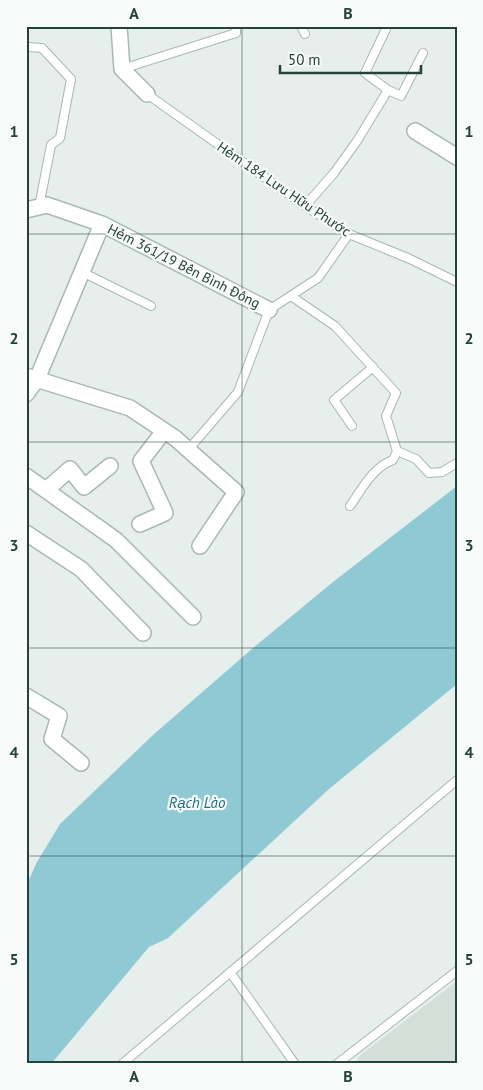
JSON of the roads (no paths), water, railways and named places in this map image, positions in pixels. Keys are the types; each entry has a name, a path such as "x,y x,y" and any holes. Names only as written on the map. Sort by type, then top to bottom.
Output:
{"street":[{"path":"119,26 122,69 146,94"},
{"path":"415,131 457,157"},
{"name":"Hẻm 361/19 Bến Bình Đông","path":"33,209 47,205 102,224 269,310"},
{"name":"Hẻm 361/19 Bến Bình Đông","path":"26,394 31,377 82,272 102,224"},
{"path":"31,377 130,408 175,438 236,492 200,546"},
{"path":"140,524 165,513 141,461 164,431"},
{"path":"46,490 70,469 84,487 110,466"},
{"path":"26,476 116,540 193,617"},
{"path":"26,533 81,569 143,633"},
{"path":"26,696 59,716 52,739 81,763"}],"lane":[{"path":"122,69 236,33 236,26"},
{"path":"301,26 305,34"},
{"path":"386,29 365,73 388,90 401,96 423,53"},
{"path":"28,47 42,48 71,79 60,138 51,145 33,209"},
{"path":"305,206 345,158 388,90"},
{"name":"Hẻm 184 Lưu Hữu Phước","path":"146,94 305,206 349,234 410,259 457,282"},
{"name":"Hẻm 361/19 Bến Bình Đông","path":"269,310 318,278 349,234"},
{"path":"82,272 151,306"},
{"path":"291,296 336,326 396,393 386,416 397,451 393,460 383,464 374,472 350,506"},
{"path":"188,450 238,392 269,310"},
{"path":"352,426 334,400 373,367"},
{"path":"397,451 416,459 430,473 442,472 457,463"},
{"path":"123,1064 457,780"},
{"path":"336,1064 457,971"},
{"path":"230,972 295,1064"}],"water":[{"name":"Rạch Lào","path":"457,486 457,684 329,789 168,938 149,947 51,1064 26,1064 26,886 37,862 60,824 153,735 253,648 333,582"}]}
